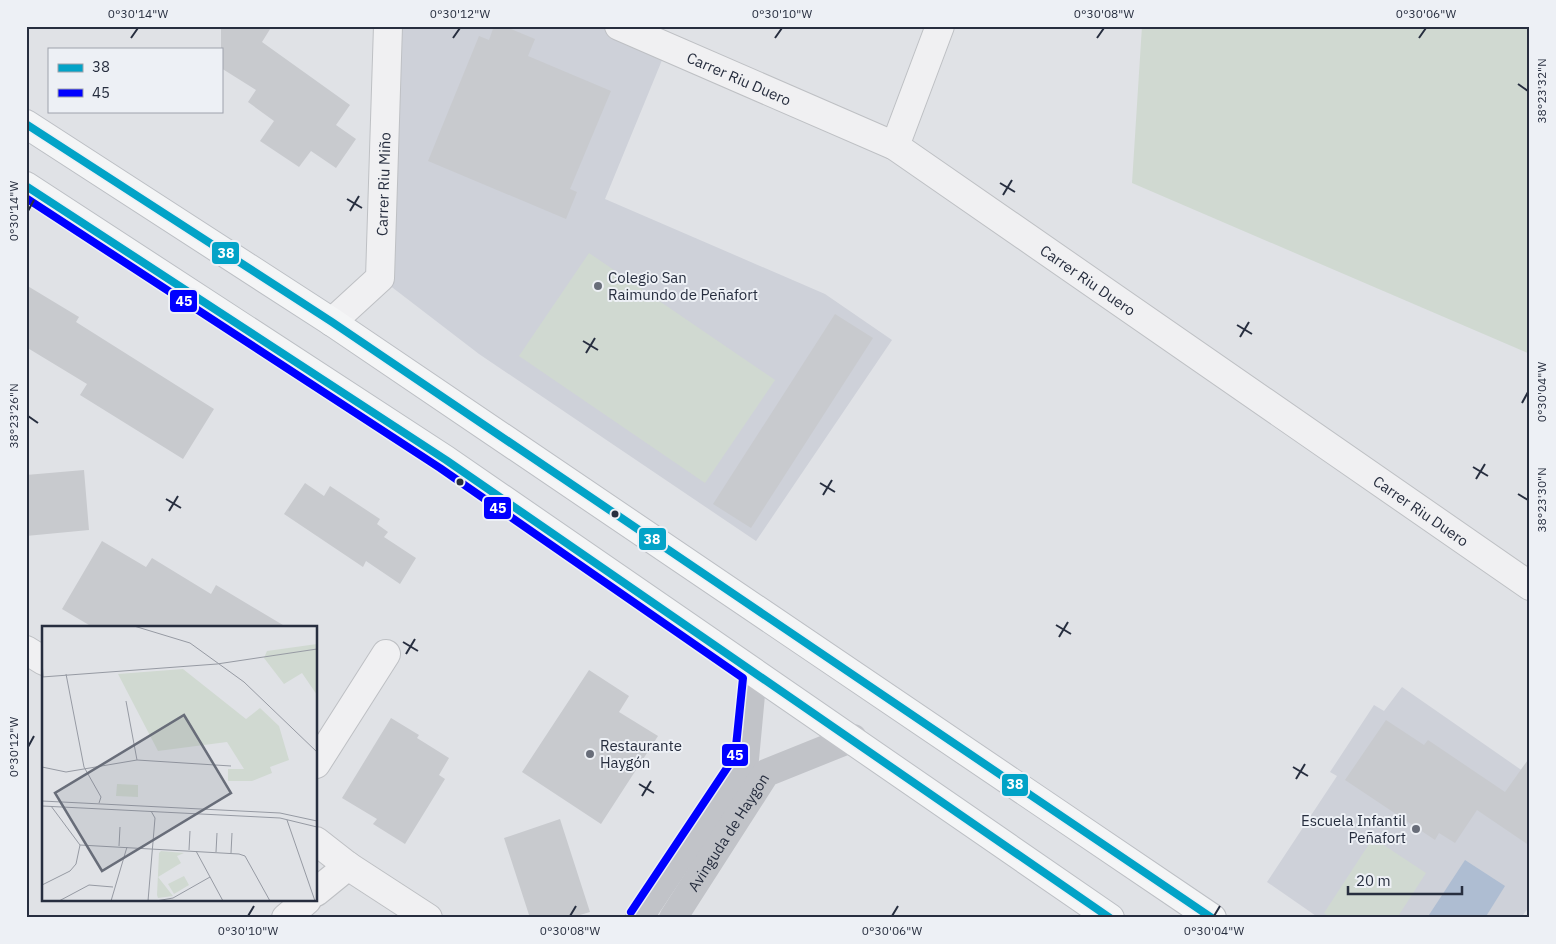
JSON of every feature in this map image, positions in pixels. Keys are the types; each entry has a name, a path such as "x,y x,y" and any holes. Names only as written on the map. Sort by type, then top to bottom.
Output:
{"main road":[{"path":"26,124 332,322 1212,918"},
{"path":"26,186 446,460 753,673 853,738 1110,918"}],"street":[{"name":"Carrer Riu Miño","path":"332,322 380,278 388,26"},
{"name":"Carrer Riu Duero","path":"619,26 895,146 1530,586"},
{"path":"895,146 940,26"},
{"path":"26,650 42,661"},
{"path":"318,761 386,654"},
{"name":"Avinguda de Haygon","path":"639,918 746,759 753,673"},
{"name":"Avinguda de Haygon","path":"672,918 766,773 853,738"},
{"path":"318,843 348,866 428,918"},
{"path":"318,890 348,866"},
{"path":"286,918 305,902"}],"shaded area":[{"name":"Colegio San Raimundo de Peñafort","path":"388,26 619,26 667,48 605,199 825,294 892,340 756,541 479,354 380,278"},
{"path":"1142,26 1530,26 1530,354 1132,183"},
{"path":"589,253 775,380 705,483 519,356"},
{"name":"Escuela Infantil Peñafort","path":"1402,687 1530,776 1530,905 1521,918 1319,918 1267,882 1337,776 1330,772 1374,705 1384,711"},
{"path":"1373,838 1426,873 1397,918 1331,918 1324,913"}],"water":[{"path":"1465,860 1505,886 1485,918 1427,918"}],"building":[{"path":"221,26 272,26 262,42 350,105 336,125 356,139 336,168 311,151 299,167 260,141 274,121 248,102 256,90 222,69"},
{"path":"494,26 504,26 535,39 528,56 611,91 570,189 577,192 566,219 428,161 479,36 489,40"},
{"path":"26,285 79,317 76,322 214,409 183,459 80,395 87,384 26,347"},
{"path":"835,314 873,338 751,528 713,504"},
{"path":"84,470 89,530 26,536 26,475"},
{"path":"305,483 324,496 330,486 380,519 377,524 388,532 384,537 416,558 400,584 366,561 363,567 284,514"},
{"path":"102,541 146,567 152,558 211,594 216,585 285,626 91,626 62,609"},
{"name":"Restaurante Haygón","path":"589,670 629,696 619,712 658,736 601,824 522,772"},
{"path":"391,718 419,735 417,738 449,758 439,775 445,779 405,844 373,824 377,819 342,798"},
{"path":"1386,720 1424,745 1428,740 1505,792 1530,757 1530,846 1477,810 1455,843 1439,833 1435,840 1345,780"},
{"path":"560,819 590,912 570,918 530,918 504,838"}],"transit line":[{"name":"38","path":"26,124 332,322 1212,918"},
{"name":"38","path":"26,186 446,460 1110,918"},
{"name":"45","path":"26,198 440,468 743,678 735,756 631,912"}],"place":[{"name":"Colegio San Raimundo de Peñafort","path":"598,286"},
{"name":"Restaurante Haygón","path":"590,754"},
{"name":"Escuela Infantil Peñafort","path":"1416,829"}]}
